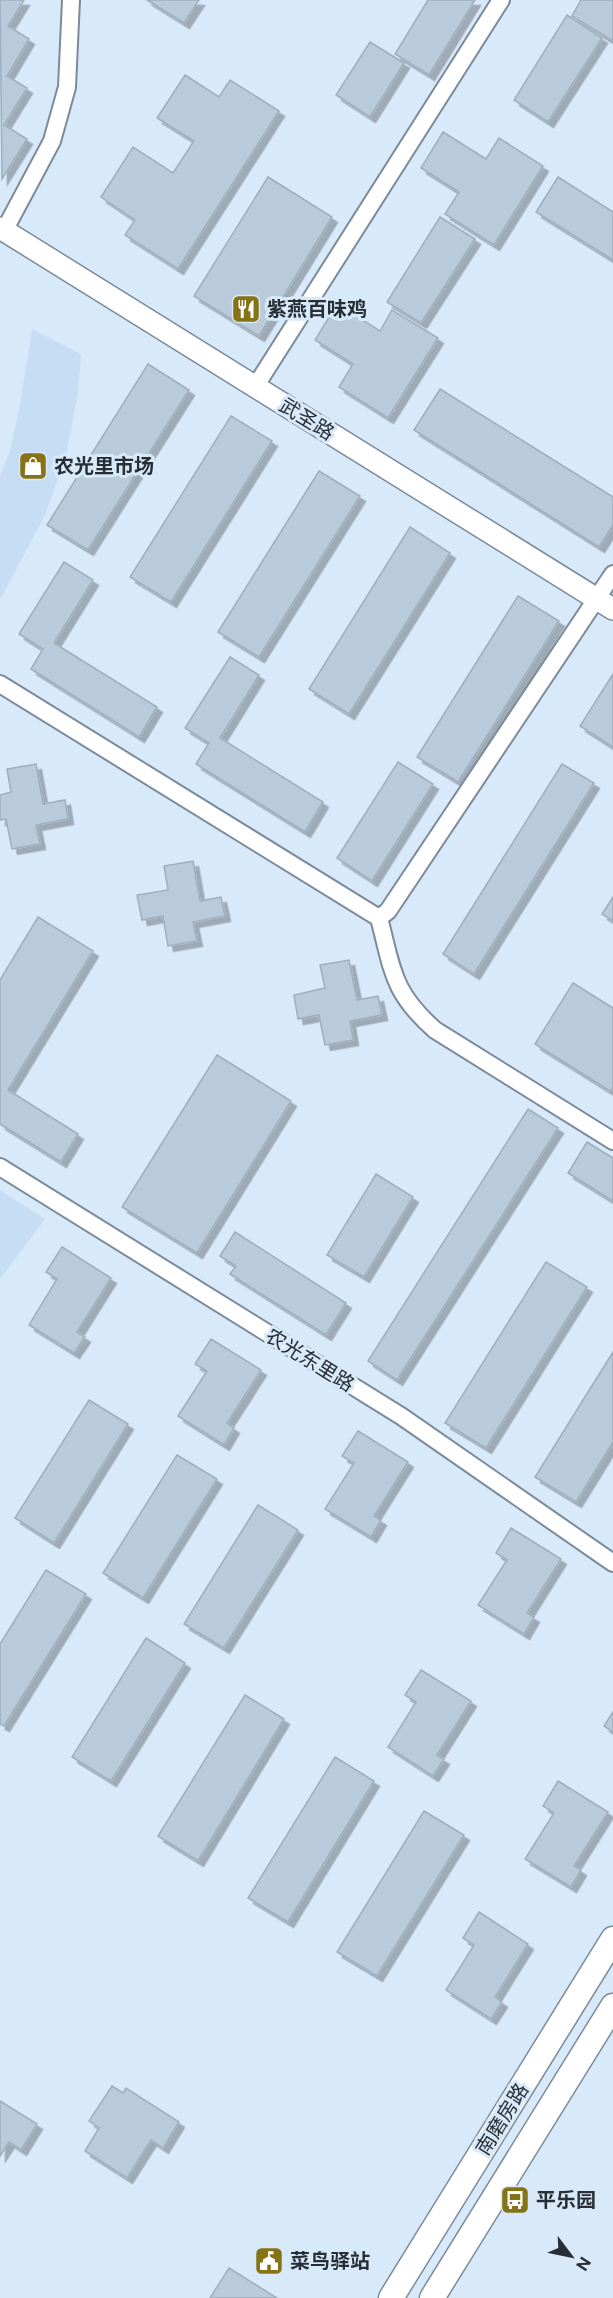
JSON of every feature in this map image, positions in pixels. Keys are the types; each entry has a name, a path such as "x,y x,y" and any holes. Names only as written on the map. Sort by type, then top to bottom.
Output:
{"main road":[{"name":"南磨房路","path":"391,2298 613,1939"},
{"name":"南磨房路","path":"432,2298 613,2006"}],"street":[{"path":"2,230 52,141 67,87 71,0"},
{"path":"255,387 501,0"},
{"name":"武圣路","path":"2,230 605,604"},
{"path":"379,918 388,911 605,604 613,574"},
{"path":"0,684 379,918 397,986 412,1009 435,1030 613,1141"},
{"name":"农光东里路","path":"0,1167 401,1416 613,1563"}],"shaded area":[{"name":"农光里市场","path":"32,329 81,354 78,393 66,456 45,515 0,600 0,476 10,451"},
{"path":"0,1190 45,1219 0,1279"}],"building":[{"path":"0,0 24,0 8,26 29,39 7,76 27,88 4,125 27,139 2,179"},
{"path":"147,0 199,0 184,23"},
{"path":"428,0 475,0 429,75 395,54"},
{"path":"581,0 613,0 613,41 572,16"},
{"path":"567,15 602,38 548,122 514,100"},
{"path":"370,42 404,63 370,117 336,95"},
{"path":"185,75 219,97 230,80 279,111 178,269 125,235 135,220 101,197 133,147 173,173 194,141 157,118"},
{"path":"443,132 486,159 499,138 543,166 494,245 445,214 459,192 421,168"},
{"path":"268,177 332,217 259,336 194,296"},
{"path":"558,177 613,212 613,260 536,212"},
{"path":"440,217 475,239 421,323 387,302"},
{"path":"337,304 380,331 392,310 438,338 388,418 339,387 353,364 315,340"},
{"path":"148,364 189,390 88,550 47,525"},
{"path":"440,389 613,497 613,525 599,547 414,430"},
{"path":"231,416 272,441 171,602 130,577"},
{"path":"319,471 360,496 259,657 218,632"},
{"path":"410,527 450,553 349,714 309,689"},
{"path":"64,562 93,580 54,643 157,707 139,737 31,669 43,649 19,634"},
{"path":"518,596 559,621 458,782 417,757"},
{"path":"230,657 259,675 220,738 323,802 305,832 196,764 209,743 185,728"},
{"path":"613,674 613,747 580,726"},
{"path":"398,762 433,784 372,881 337,858"},
{"path":"36,764 43,804 65,800 68,819 36,825 40,844 12,849 6,819 0,820 0,795 11,792 7,769"},
{"path":"562,764 594,783 474,974 443,954"},
{"path":"193,861 200,901 221,897 225,916 193,922 197,941 168,946 163,916 142,920 137,895 168,890 164,866"},
{"path":"613,897 613,921 602,914"},
{"path":"38,917 93,951 8,1090 78,1134 61,1162 0,1124 0,980"},
{"path":"349,960 357,1000 378,996 382,1015 350,1021 353,1040 325,1045 319,1015 298,1019 294,995 325,988 320,965"},
{"path":"573,983 613,1008 613,1087 610,1091 535,1044"},
{"path":"217,1055 291,1101 197,1253 122,1207"},
{"path":"528,1109 558,1128 397,1380 368,1361"},
{"path":"587,1142 613,1158 613,1201 568,1173"},
{"path":"376,1174 413,1197 364,1277 327,1255"},
{"path":"235,1232 346,1303 326,1335 230,1274 236,1266 220,1256"},
{"path":"62,1247 111,1278 77,1332 85,1337 74,1353 29,1325 57,1279 46,1272"},
{"path":"546,1262 587,1287 486,1448 445,1423"},
{"path":"211,1339 261,1370 227,1423 234,1428 224,1445 178,1416 207,1371 195,1364"},
{"path":"613,1352 613,1442 576,1502 535,1477"},
{"path":"89,1400 128,1424 54,1543 15,1518"},
{"path":"358,1431 408,1462 374,1516 381,1520 371,1537 325,1509 354,1463 342,1456"},
{"path":"177,1455 217,1479 143,1598 103,1573"},
{"path":"258,1505 298,1530 224,1648 184,1624"},
{"path":"511,1528 561,1559 527,1613 534,1617 524,1634 478,1605 507,1560 496,1553"},
{"path":"46,1570 86,1594 4,1726 0,1724 0,1644"},
{"path":"146,1638 185,1663 111,1781 72,1757"},
{"path":"421,1670 471,1701 437,1755 444,1759 433,1776 388,1747 416,1702 405,1695"},
{"path":"245,1695 284,1719 198,1861 158,1836"},
{"path":"613,1712 613,1732 604,1726"},
{"path":"335,1757 374,1781 288,1922 248,1898"},
{"path":"558,1781 608,1812 574,1866 581,1870 571,1887 525,1859 554,1813 543,1806"},
{"path":"424,1811 464,1835 377,1976 337,1952"},
{"path":"479,1912 528,1944 495,1997 502,2002 491,2019 446,1990 474,1945 463,1938"},
{"path":"112,2086 123,2093 126,2088 179,2122 163,2148 151,2140 127,2178 85,2151 99,2128 89,2121"},
{"path":"0,2101 37,2124 21,2150 9,2142 0,2156"},
{"path":"229,2268 277,2298 210,2298"}],"place":[{"name":"紫燕百味鸡","path":"246,309"},
{"name":"农光里市场","path":"33,466"},
{"name":"平乐园","path":"515,2200"},
{"name":"菜鸟驿站","path":"269,2261"}]}
